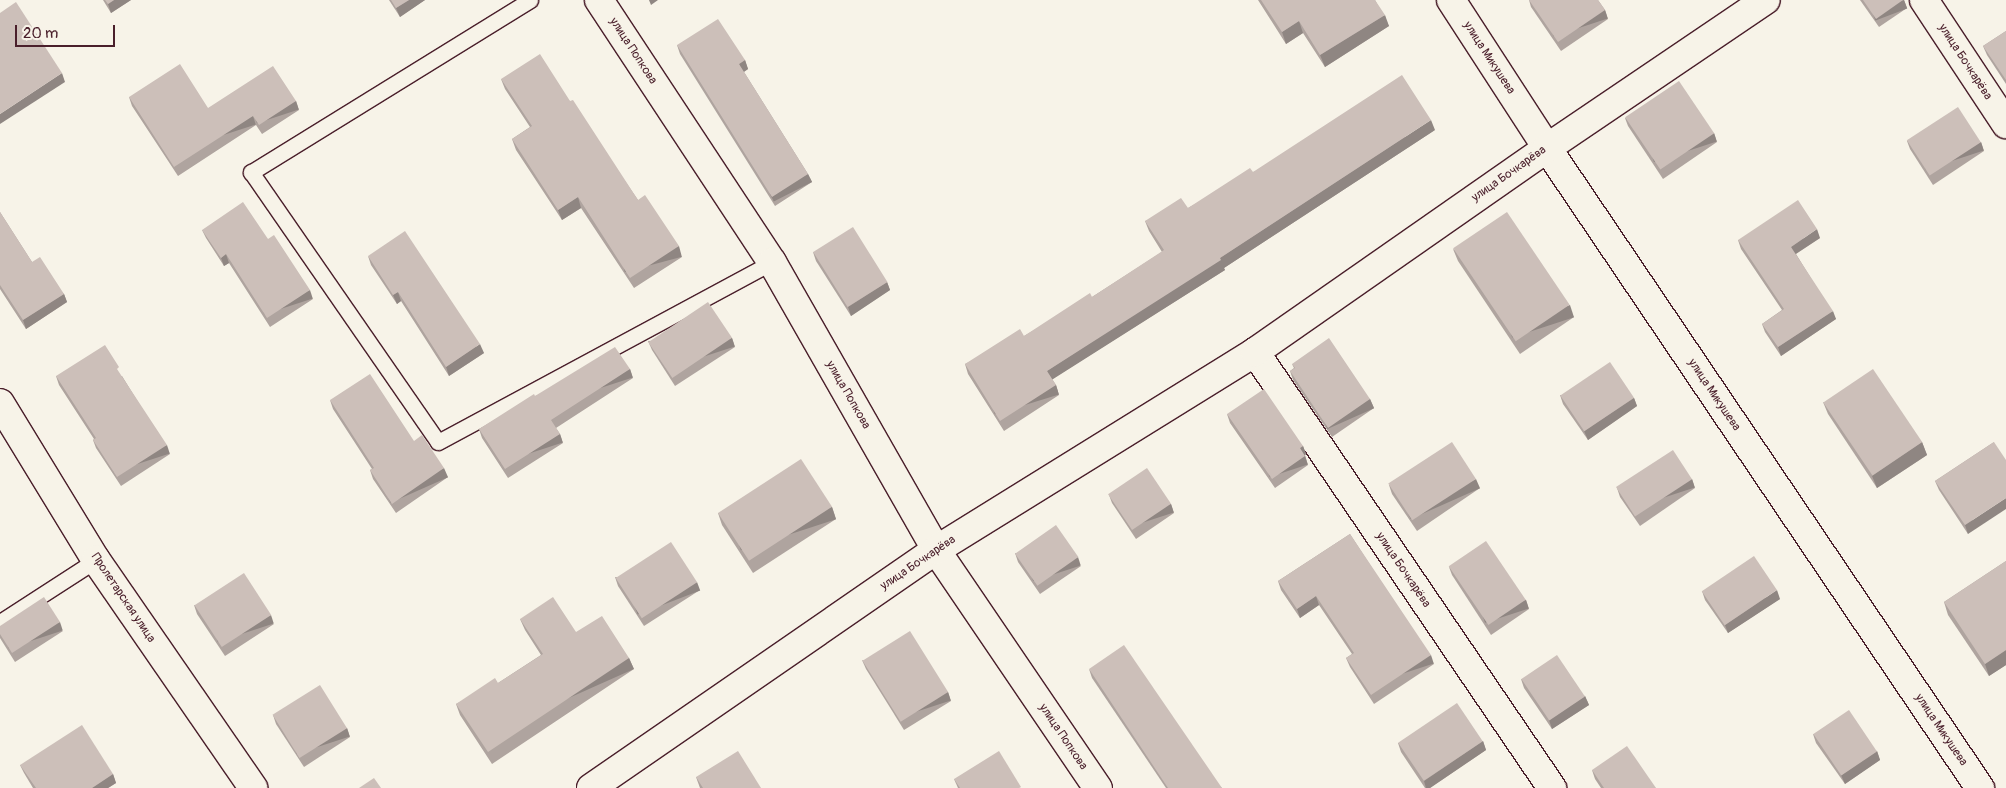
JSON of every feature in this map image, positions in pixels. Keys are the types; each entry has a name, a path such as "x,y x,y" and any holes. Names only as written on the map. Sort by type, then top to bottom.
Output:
{"street":[{"name":"улица Попкова","path":"599,0 772,262 936,550 1098,788"},
{"name":"улица Микушева","path":"1452,0 1547,148 1980,788"},
{"name":"улица Бочкарёва","path":"591,788 936,550 1255,352 1547,148 1766,0"},
{"name":"улица Бочкарёва","path":"1924,0 2006,124"},
{"name":"улица Бочкарёва","path":"1255,352 1552,788"},
{"name":"Пролетарская улица","path":"0,403 96,560 253,788"}],"lane":[{"path":"530,0 251,172 438,442 772,262"},
{"path":"0,622 96,560"}],"building":[{"path":"105,0 114,0 108,4"},
{"path":"391,0 409,0 396,8"},
{"path":"1261,0 1375,0 1385,15 1320,55 1299,21 1282,32"},
{"path":"1529,0 1598,0 1605,10 1558,42"},
{"path":"1863,0 1903,0 1876,19"},
{"path":"16,2 62,73 0,114 0,13"},
{"path":"718,19 745,60 739,64 808,174 772,197 677,45"},
{"path":"2006,31 2006,80 1983,46"},
{"path":"540,54 570,101 573,100 638,200 645,195 679,246 630,278 578,197 558,210 512,139 532,126 501,79"},
{"path":"180,64 208,108 273,66 296,101 259,125 253,116 174,167 129,97"},
{"path":"1402,75 1431,120 1220,258 1221,260 1047,371 1056,385 1000,421 965,364 1020,329 1024,336 1090,293 1092,297 1164,250 1145,221 1181,198 1188,208 1250,168 1253,172"},
{"path":"1679,81 1714,133 1660,170 1625,117"},
{"path":"1958,107 1981,142 1930,175 1907,140"},
{"path":"1798,200 1817,229 1791,247 1833,311 1778,347 1762,324 1784,309 1738,240"},
{"path":"243,202 268,239 274,235 310,290 267,318 226,254 221,258 202,230"},
{"path":"0,212 32,262 40,257 64,294 23,320 0,285"},
{"path":"1507,212 1570,305 1516,341 1453,248"},
{"path":"853,227 887,282 848,307 813,252"},
{"path":"405,231 480,344 446,367 398,292 393,295 368,256"},
{"path":"708,302 732,338 672,378 648,342"},
{"path":"1329,338 1370,399 1328,428 1290,371 1295,368 1292,364"},
{"path":"105,345 119,367 117,369 167,445 117,477 93,440 96,438 56,376"},
{"path":"615,347 630,369 551,420 560,434 505,469 479,429 534,394 535,396"},
{"path":"1610,362 1634,398 1584,431 1560,396"},
{"path":"1873,369 1922,442 1872,476 1823,403"},
{"path":"370,374 414,441 422,435 444,468 392,504 370,470 374,468 330,400"},
{"path":"1264,389 1303,446 1300,448 1305,456 1272,479 1227,414"},
{"path":"1452,442 1476,479 1412,520 1388,483"},
{"path":"1994,442 2006,460 2006,498 1965,525 1935,481"},
{"path":"1673,450 1692,479 1635,516 1616,487"},
{"path":"801,459 832,507 749,561 718,513"},
{"path":"1147,468 1171,504 1132,530 1108,494"},
{"path":"1056,525 1078,557 1037,586 1015,554"},
{"path":"1350,534 1431,655 1371,695 1346,658 1354,653 1316,596 1297,609 1278,581"},
{"path":"1486,541 1526,600 1488,625 1449,566"},
{"path":"671,542 697,582 642,618 616,578"},
{"path":"1754,556 1777,590 1725,625 1702,591"},
{"path":"2006,561 2006,650 1985,664 1944,602"},
{"path":"244,573 271,615 222,647 195,605"},
{"path":"44,597 60,622 12,653 0,634 0,626"},
{"path":"553,597 576,632 602,616 629,658 488,752 456,704 495,678 498,683 543,654 520,619"},
{"path":"910,631 948,692 901,722 863,661"},
{"path":"1124,645 1222,788 1168,788 1089,669"},
{"path":"1557,655 1585,696 1549,720 1521,679"},
{"path":"320,685 347,728 300,758 273,715"},
{"path":"1457,703 1483,741 1424,781 1398,743"},
{"path":"1849,710 1877,751 1841,775 1813,734"},
{"path":"82,725 113,774 92,788 36,788 20,765"},
{"path":"1627,746 1656,788 1604,788 1592,770"},
{"path":"738,751 761,788 703,788 696,777"},
{"path":"999,751 1021,787 960,788 954,779"},
{"path":"374,778 381,788 359,788"}]}
